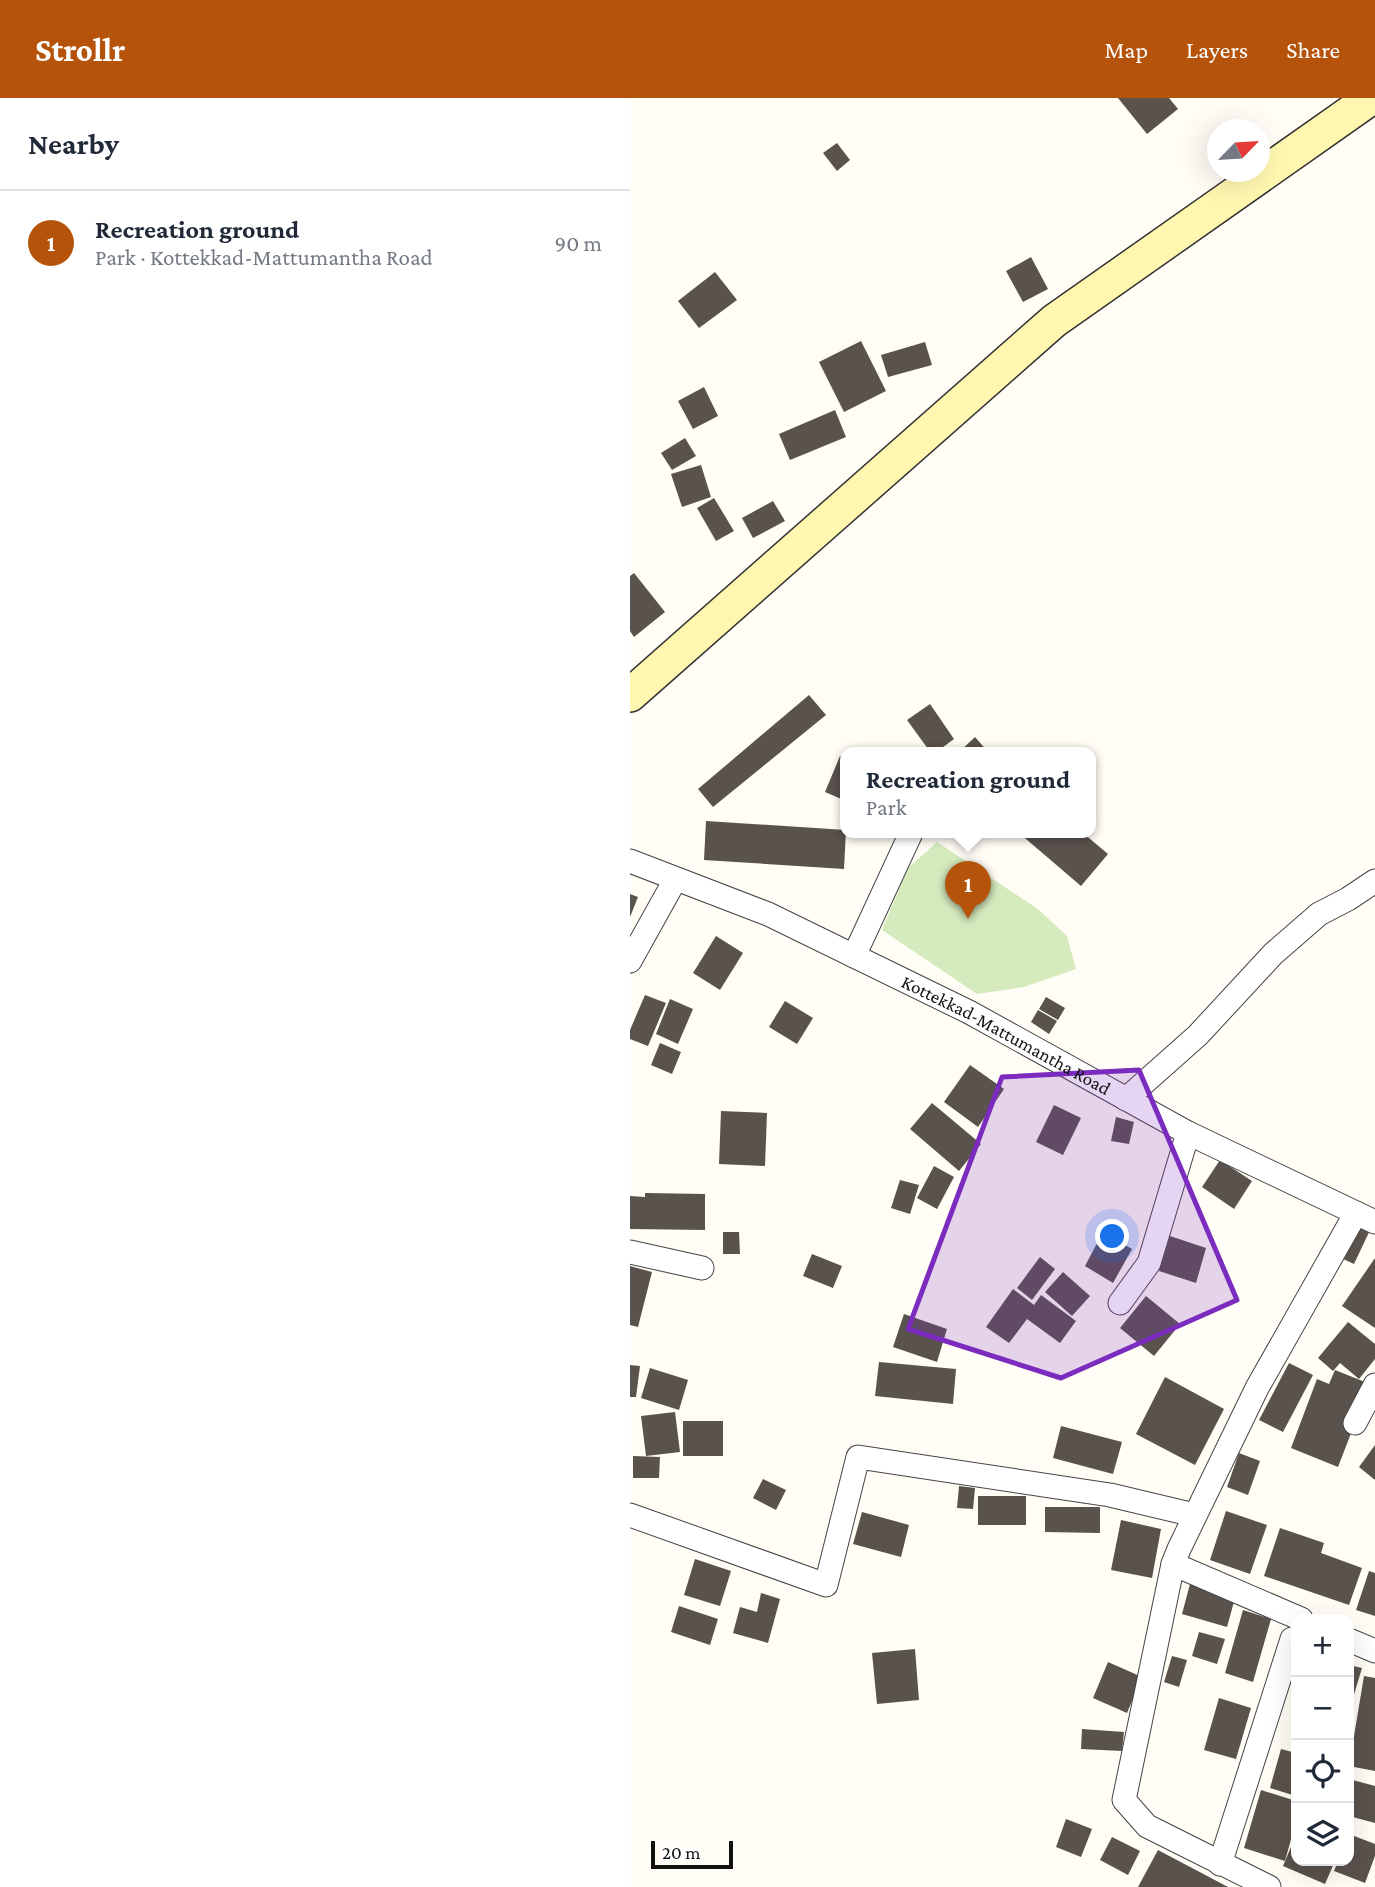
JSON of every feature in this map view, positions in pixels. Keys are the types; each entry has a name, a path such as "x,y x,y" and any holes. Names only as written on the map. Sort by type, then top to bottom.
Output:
{"main road":[{"path":"630,695 1054,321 1371,98"}],"street":[{"path":"854,956 909,838"},
{"name":"Kottekkad-Mattumantha Road","path":"630,861 768,914 969,1012 1188,1133 1365,1217"},
{"path":"630,961 676,880"},
{"path":"1126,1099 1198,1035 1273,954 1319,914 1348,900 1375,881"},
{"path":"1120,1303 1149,1263 1188,1133"},
{"path":"1269,1887 1147,1826 1124,1800 1173,1563 1257,1388 1365,1217"},
{"path":"630,1252 702,1268"},
{"path":"1355,1423 1375,1385"},
{"path":"630,1515 826,1586 858,1457 1110,1495 1194,1515"},
{"path":"1173,1563 1291,1626"},
{"path":"1354,1642 1375,1651"},
{"path":"1220,1864 1291,1644"}],"highlighted area":[{"path":"1139,1070 1237,1300 1061,1378 908,1329 1002,1077"}],"green space":[{"path":"937,842 1038,909 1067,936 1076,969 1024,987 977,994 882,930 908,868"}],"building":[{"path":"1118,98 1169,98 1178,109 1147,134"},
{"path":"837,143 850,160 837,171 823,153"},
{"path":"1031,257 1048,289 1023,302 1006,271"},
{"path":"715,272 737,300 699,328 678,301"},
{"path":"861,341 886,391 844,412 819,362"},
{"path":"925,342 932,365 888,377 881,355"},
{"path":"704,387 718,416 693,429 678,401"},
{"path":"835,410 846,437 790,460 779,434"},
{"path":"685,438 696,456 672,470 661,453"},
{"path":"701,465 711,497 682,507 671,474"},
{"path":"714,498 734,531 716,541 697,508"},
{"path":"773,501 785,521 753,538 742,518"},
{"path":"634,573 665,612 634,637 630,631 630,576"},
{"path":"809,695 826,715 713,807 698,789"},
{"path":"930,704 954,739 943,747 927,747 907,720"},
{"path":"975,737 984,747 964,747"},
{"path":"840,756 840,798 825,792"},
{"path":"706,821 840,830 840,838 846,838 844,869 704,860"},
{"path":"1025,838 1089,838 1108,854 1081,886"},
{"path":"630,894 638,897 630,917"},
{"path":"716,936 743,953 720,990 693,973"},
{"path":"645,995 666,1003 648,1046 630,1039 630,1030"},
{"path":"1046,997 1065,1008 1058,1020 1039,1009"},
{"path":"670,999 693,1009 678,1044 656,1034"},
{"path":"785,1001 813,1018 797,1044 769,1027"},
{"path":"1038,1010 1057,1021 1049,1034 1031,1022"},
{"path":"660,1043 681,1052 672,1074 651,1065"},
{"path":"970,1065 1004,1089 978,1127 944,1102"},
{"path":"932,1103 981,1144 959,1171 910,1129"},
{"path":"1054,1105 1081,1118 1063,1155 1036,1142"},
{"path":"721,1111 767,1113 765,1166 719,1164"},
{"path":"1116,1117 1134,1122 1129,1144 1111,1141"},
{"path":"1220,1160 1252,1181 1234,1209 1202,1187"},
{"path":"934,1166 954,1177 937,1209 917,1198"},
{"path":"900,1180 919,1185 910,1214 891,1208"},
{"path":"645,1193 705,1194 705,1230 630,1229 630,1196 645,1197"},
{"path":"1356,1221 1371,1228 1354,1264 1339,1257"},
{"path":"723,1232 739,1232 740,1254 723,1254"},
{"path":"1103,1232 1132,1249 1113,1283 1085,1266"},
{"path":"1170,1236 1206,1248 1196,1283 1159,1271"},
{"path":"812,1254 842,1266 833,1288 803,1276"},
{"path":"1040,1257 1055,1269 1032,1300 1017,1288"},
{"path":"1375,1258 1375,1328 1342,1306"},
{"path":"630,1266 652,1272 638,1327 630,1325"},
{"path":"1063,1272 1090,1296 1072,1316 1045,1292"},
{"path":"1013,1289 1034,1305 1041,1295 1076,1321 1060,1343 1027,1319 1009,1343 986,1327"},
{"path":"1146,1296 1180,1324 1154,1356 1120,1328"},
{"path":"904,1314 947,1329 937,1362 893,1347"},
{"path":"1348,1322 1375,1344 1375,1359 1359,1379 1340,1363 1333,1371 1318,1358"},
{"path":"879,1362 956,1369 953,1404 875,1396"},
{"path":"1289,1363 1313,1375 1283,1432 1259,1420"},
{"path":"630,1365 640,1366 636,1397 630,1397"},
{"path":"650,1368 688,1380 679,1410 641,1398"},
{"path":"1335,1370 1370,1384 1338,1467 1291,1448 1317,1379 1329,1384"},
{"path":"1165,1377 1224,1409 1195,1465 1136,1434"},
{"path":"675,1412 680,1452 646,1456 641,1416"},
{"path":"683,1421 723,1421 723,1456 683,1456"},
{"path":"1061,1426 1122,1442 1113,1474 1053,1458"},
{"path":"1375,1445 1375,1480 1359,1467"},
{"path":"1239,1453 1260,1461 1248,1495 1227,1487"},
{"path":"633,1456 660,1457 659,1478 633,1478"},
{"path":"763,1479 786,1490 776,1510 753,1498"},
{"path":"959,1486 975,1488 973,1509 957,1508"},
{"path":"978,1496 1026,1496 1026,1525 978,1525"},
{"path":"1045,1507 1100,1507 1100,1533 1045,1532"},
{"path":"1226,1511 1267,1525 1250,1574 1210,1560"},
{"path":"862,1512 909,1525 901,1557 853,1544"},
{"path":"1121,1520 1161,1529 1152,1578 1111,1570"},
{"path":"1280,1528 1324,1543 1321,1553 1362,1568 1349,1605 1264,1576"},
{"path":"695,1559 731,1571 720,1606 684,1595"},
{"path":"1369,1571 1375,1573 1375,1616 1356,1610"},
{"path":"1190,1584 1235,1598 1227,1627 1182,1614"},
{"path":"761,1593 780,1599 768,1643 733,1633 740,1607 757,1612"},
{"path":"679,1606 718,1619 710,1645 671,1632"},
{"path":"1243,1610 1271,1619 1253,1682 1225,1673"},
{"path":"1199,1632 1225,1639 1217,1664 1192,1656"},
{"path":"915,1649 919,1700 877,1704 872,1653"},
{"path":"1172,1656 1187,1660 1179,1687 1164,1682"},
{"path":"1108,1662 1142,1677 1127,1713 1093,1698"},
{"path":"1354,1666 1362,1668 1354,1694"},
{"path":"1364,1676 1375,1678 1375,1771 1354,1767 1354,1736"},
{"path":"1219,1698 1251,1708 1236,1759 1204,1750"},
{"path":"1082,1729 1124,1732 1122,1751 1081,1749"},
{"path":"1281,1749 1291,1752 1291,1794 1270,1788"},
{"path":"1354,1780 1375,1786 1375,1823 1354,1817"},
{"path":"1261,1790 1291,1799 1291,1839 1285,1861 1244,1848"},
{"path":"1066,1819 1092,1829 1081,1857 1056,1847"},
{"path":"1354,1836 1375,1844 1375,1856 1365,1883 1334,1871 1336,1866 1354,1866"},
{"path":"1112,1837 1140,1851 1128,1875 1100,1860"},
{"path":"1291,1847 1291,1866 1333,1866 1325,1884 1283,1866"},
{"path":"1158,1850 1228,1887 1138,1887"}],"place":[{"name":"Recreation ground","path":"968,919"}]}
